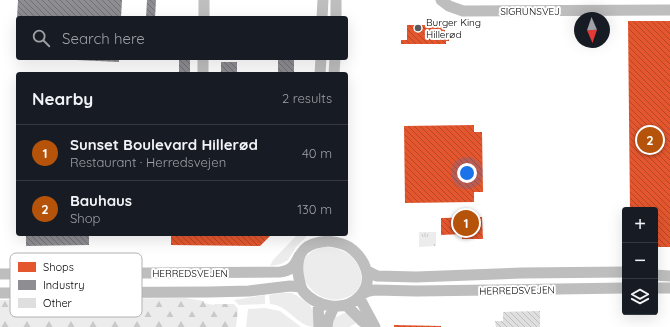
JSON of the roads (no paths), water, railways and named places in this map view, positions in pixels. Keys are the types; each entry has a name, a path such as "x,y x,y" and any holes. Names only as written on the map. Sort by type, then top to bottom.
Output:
{"street":[{"path":"204,0 204,16"},
{"path":"322,16 323,0"},
{"path":"336,0 336,16"},
{"name":"SIGRUNSVEJ","path":"441,0 448,6 463,11 670,10"},
{"path":"203,60 203,72"},
{"path":"320,72 321,60"},
{"path":"334,72 335,60"},
{"path":"314,236 299,256 298,268 301,287 318,303 334,307 346,306 361,296 366,287 368,271 363,261 348,246 335,236"},
{"path":"307,246 318,242 328,241 337,242 348,246"},
{"name":"HERREDSVEJEN","path":"142,273 280,272 291,269 299,256"},
{"path":"658,270 670,270"},
{"name":"HERREDSVEJEN","path":"368,271 377,276 402,277 530,272 622,272"},
{"name":"HERREDSVEJEN","path":"0,274 10,274"},
{"path":"658,275 670,276"},
{"name":"HERREDSVEJEN","path":"142,292 249,291 290,286 301,287"},
{"name":"HERREDSVEJEN","path":"361,296 369,291 375,290 416,291 622,288"},
{"path":"658,288 670,288"},
{"name":"HERREDSVEJEN","path":"0,293 10,293"},
{"path":"361,296 375,327"},
{"path":"318,303 319,327"},
{"path":"346,306 370,327"},
{"path":"328,327 328,320 334,307"}],"place":[{"name":"Burger King Hillerød","path":"418,28"},
{"name":"Bauhaus","path":"650,140"},
{"name":"Sunset Boulevard Hillerød","path":"466,223"}]}
